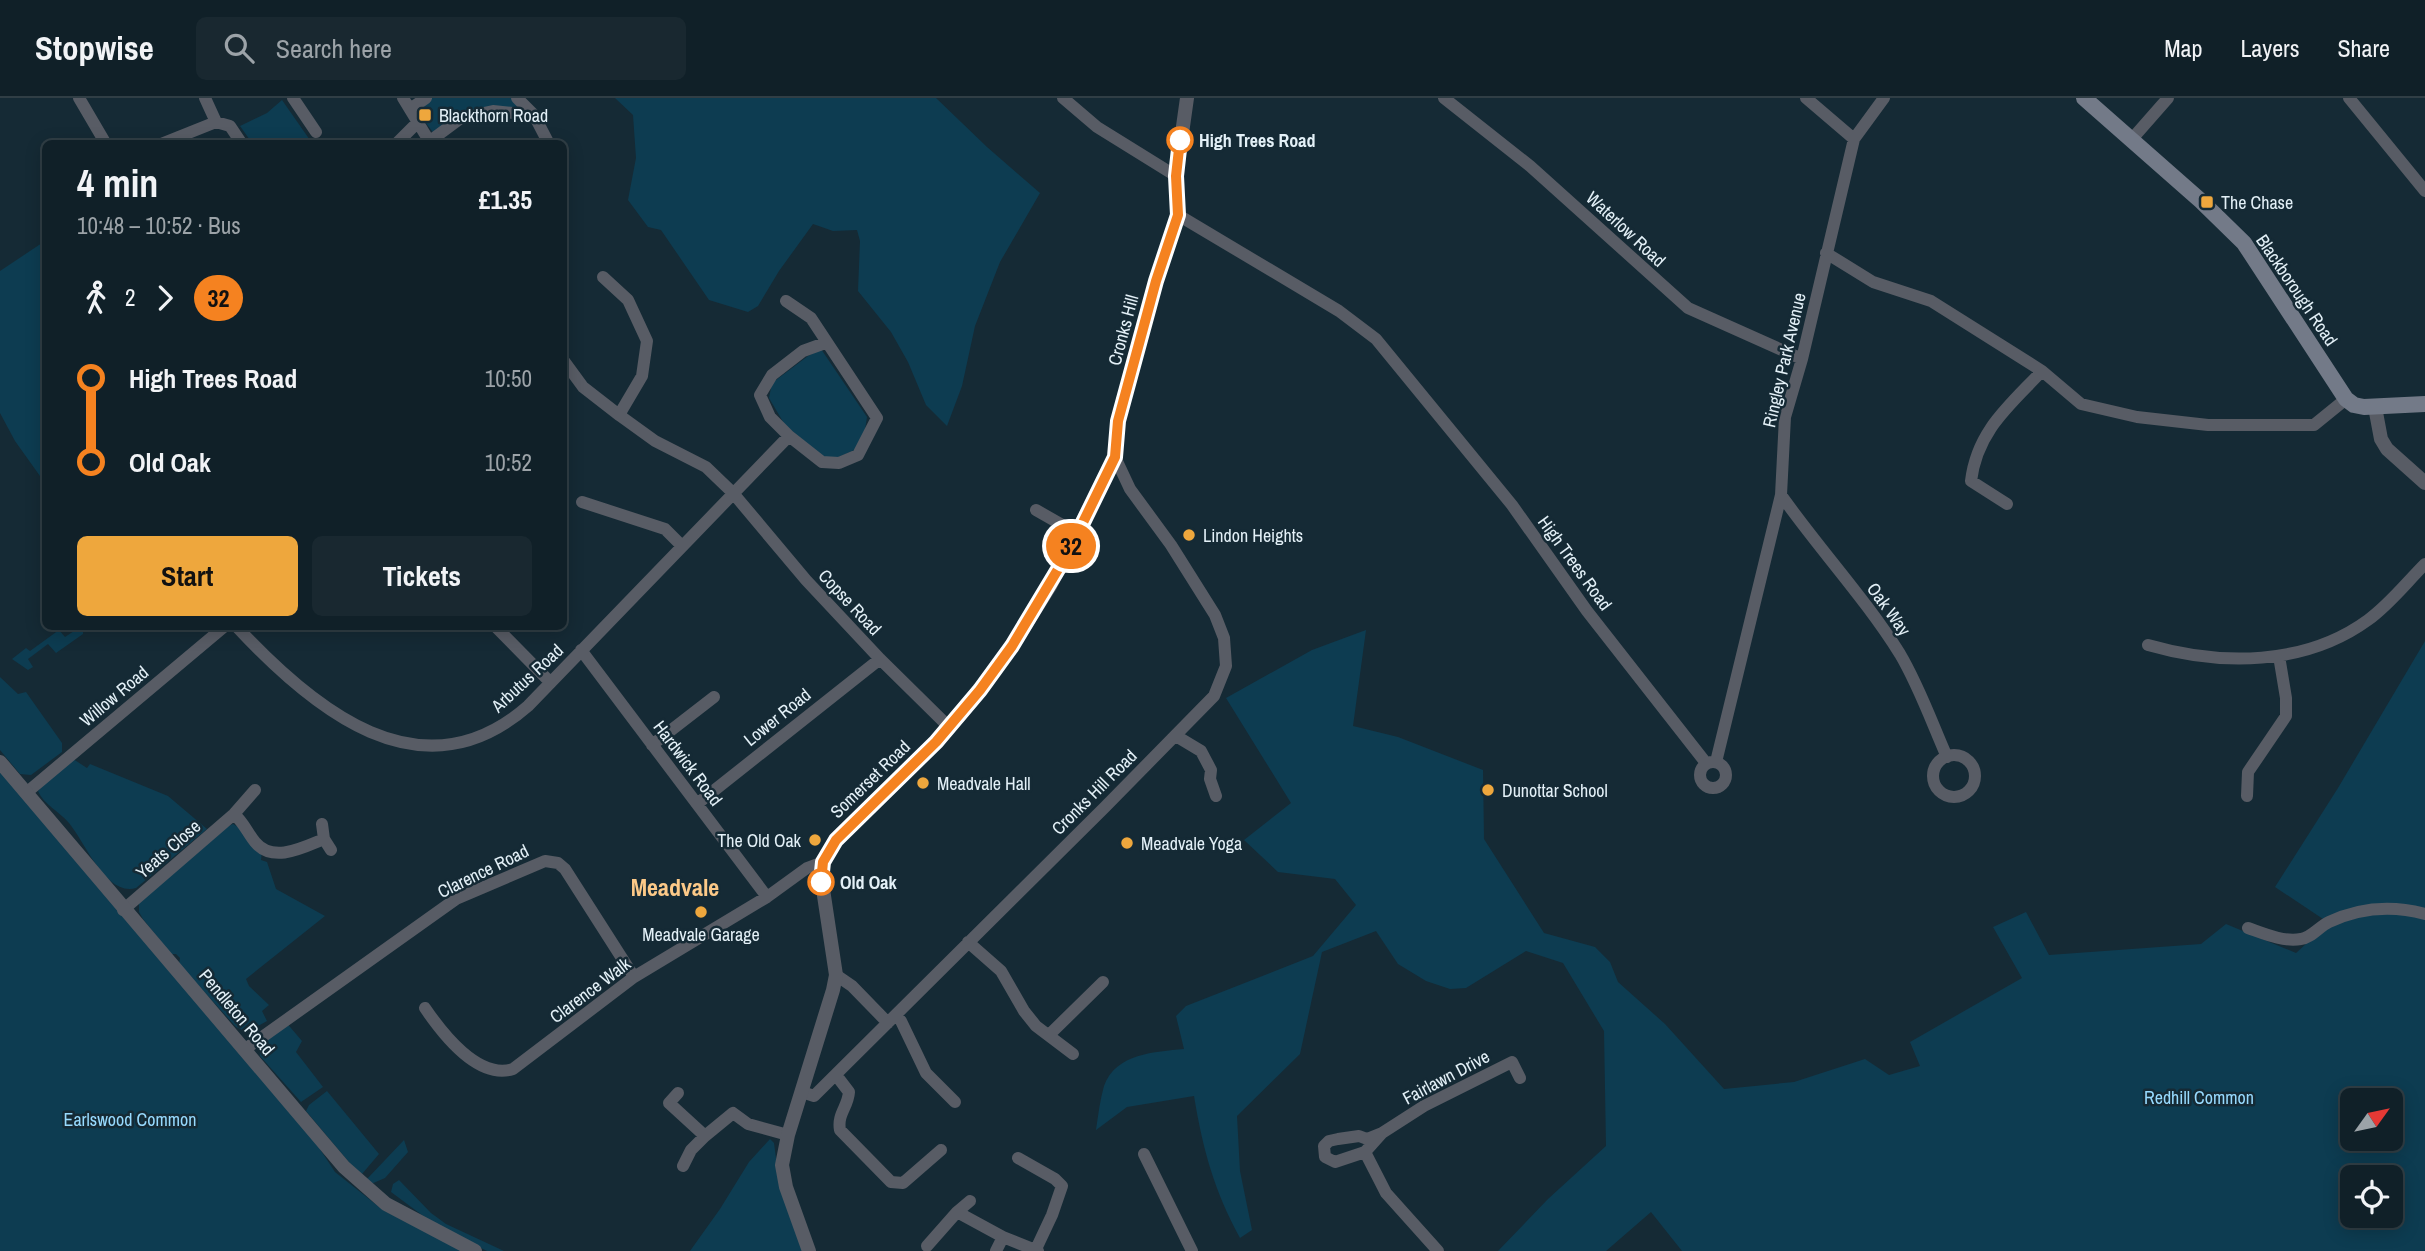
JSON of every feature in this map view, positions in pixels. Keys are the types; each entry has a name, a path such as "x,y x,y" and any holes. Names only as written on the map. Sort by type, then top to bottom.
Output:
{"main road":[{"name":"Blackborough Road","path":"2084,98 2133,139 2245,243 2346,399"},
{"path":"2346,399 2354,405 2375,407 2425,404"}],"street":[{"path":"79,98 104,140"},
{"path":"205,98 216,122"},
{"path":"293,98 316,132"},
{"path":"426,98 407,104 429,140"},
{"path":"516,98 534,115 547,140"},
{"path":"1063,98 1097,127 1176,176"},
{"path":"1178,215 1176,176 1187,98"},
{"name":"Waterlow Road","path":"1444,98 1530,166 1688,308 1802,359"},
{"path":"1806,98 1854,139"},
{"name":"Ringley Park Avenue","path":"1711,763 1781,495 1785,416 1802,359 1854,139 1884,98"},
{"path":"2133,139 2168,98"},
{"path":"2349,98 2425,191"},
{"path":"433,140 461,118 494,111 534,115"},
{"path":"400,140 418,121"},
{"path":"171,140 216,122 230,126 239,140"},
{"name":"Cronks Hill","path":"1115,457 1118,421 1156,281 1178,215"},
{"name":"High Trees Road","path":"1178,215 1330,305 1376,339 1512,505 1587,611 1711,763"},
{"path":"1826,253 1873,282 1931,301 2042,371 2081,404 2137,417 2208,425 2314,425 2346,399"},
{"path":"603,277 628,300 647,341 642,376 619,415"},
{"path":"786,301 811,318 877,418 858,454 839,463 822,462 789,436 771,417 760,394 772,374 803,351 825,342"},
{"path":"567,365 583,387 619,415 655,441 705,467 733,493"},
{"path":"2007,504 1971,481 1974,460 1989,427 2042,371"},
{"path":"2375,407 2381,439 2387,449 2425,483"},
{"name":"Arbutus Road","path":"240,630 286,677 365,731 405,744 449,745 491,732 517,716 789,436"},
{"name":"Somerset Road","path":"823,862 836,840 949,727 1012,646 1078,534 1115,457"},
{"name":"Cronks Hill Road","path":"802,1092 814,1096 836,1075 1214,696 1226,666 1224,638 1215,615 1171,545 1130,489 1115,457"},
{"name":"Copse Road","path":"733,493 793,566 880,659 949,727"},
{"name":"Oak Way","path":"1781,495 1900,655 1947,757"},
{"path":"582,502 665,529 682,546"},
{"path":"1036,510 1078,534"},
{"path":"2148,645 2171,652 2248,659 2317,648 2370,619 2425,564"},
{"name":"Willow Road","path":"26,793 220,630"},
{"path":"499,630 550,682"},
{"name":"Hardwick Road","path":"581,650 767,897"},
{"path":"2246,796 2248,772 2286,716 2286,698 2278,656"},
{"name":"Lower Road","path":"697,804 880,659"},
{"path":"652,745 714,698"},
{"path":"1176,736 1200,751 1211,770 1210,779 1216,796"},
{"name":"Pendleton Road","path":"0,762 123,910 360,1183 376,1197 405,1215 475,1251"},
{"name":"Yeats Close","path":"123,910 234,814 255,790"},
{"path":"234,814 245,824 255,842 268,851 286,853 328,845 322,824"},
{"name":"Clarence Road","path":"244,1049 457,899 545,861 554,861 565,869 634,977"},
{"path":"809,1251 786,1187 782,1165 788,1135 834,990 835,975 821,876 823,862"},
{"name":"Clarence Walk","path":"425,1008 439,1028 478,1064 490,1070 507,1071 523,1062 634,977 767,897 807,868 823,862"},
{"path":"2248,928 2277,938 2304,939 2328,922 2374,907 2425,914"},
{"path":"968,943 1001,971 1036,1026 1073,1054"},
{"path":"835,975 892,1019 901,1021 926,1073 955,1102"},
{"path":"1049,1035 1103,982"},
{"name":"Fairlawn Drive","path":"1382,1133 1365,1152 1335,1162 1325,1157 1324,1146 1329,1141 1359,1136 1367,1139 1382,1133 1424,1106 1511,1058 1520,1078"},
{"path":"836,1075 849,1092 849,1099 839,1116 840,1130 891,1182 903,1182 941,1150"},
{"path":"678,1093 669,1103 705,1136"},
{"path":"683,1166 691,1150 733,1113 748,1124 788,1135"},
{"path":"1365,1152 1386,1193 1438,1251"},
{"path":"1144,1154 1192,1251"},
{"path":"957,1212 1003,1237 1037,1250 1062,1186 1055,1179 1018,1158"},
{"path":"927,1245 970,1201"},
{"path":"996,1251 1003,1237"}],"green space":[{"path":"430,98 513,98 529,112 495,109 435,135 416,110"},
{"path":"615,98 936,98 1040,193 1000,262 975,326 962,386 947,426 926,405 908,362 891,332 858,291 860,241 857,230 833,231 813,224 758,306 748,312 709,300 661,230 648,227 628,200 636,158 633,115"},
{"path":"282,100 310,140 250,140 240,126 267,113"},
{"path":"42,243 42,479 15,441 0,413 0,271"},
{"path":"821,349 867,417 864,436 857,449 834,459 823,457 785,425 769,398 772,383"},
{"path":"59,630 65,637 76,630 83,630 83,634 56,653 48,644 28,659 33,667 28,670 12,659 26,648 30,651"},
{"name":"Redhill Common","path":"1366,630 1353,726 1398,737 1483,770 1484,839 1544,933 1595,947 1610,962 1618,982 1665,1024 1724,1089 1794,1082 1865,1059 1889,1075 1920,1066 1910,1042 2022,978 1993,927 2026,912 2049,955 2201,944 2226,924 2296,953 2329,923 2275,887 2338,788 2425,641 2425,1251 1682,1251 1651,1212 1606,1251 1498,1251 1548,1199 1606,1146 1604,1031 1563,963 1526,951 1466,988 1450,989 1426,981 1398,964 1376,931 1322,952 1300,1054 1237,1116 1240,1171 1252,1230 1240,1238 1223,1203 1211,1169 1194,1096 1127,1107 1096,1130 1104,1086 1117,1067 1149,1053 1184,1049 1176,1016 1186,1006 1313,956 1356,905 1335,879 1278,872 1244,840 1291,803 1226,698 1312,650"},
{"path":"0,677 18,694 26,692 62,743 62,752 31,775 20,774 0,750"},
{"path":"70,757 87,768 90,764 168,796 207,829 136,888 125,889 115,884 97,866 69,823 38,791"},
{"name":"Earlswood Common","path":"0,770 312,1137 335,1172 383,1210 462,1251 0,1251"},
{"path":"233,824 262,852 261,860 267,862 276,889 325,916 246,979 249,986 269,1005 262,1011 267,1021 247,1032 236,1027 179,964 180,958 171,954 139,912 139,902 223,829"},
{"path":"285,1021 302,1041 296,1052 323,1087 301,1102 260,1056 259,1043"},
{"path":"327,1091 379,1154 362,1174 358,1173 306,1111 309,1105"},
{"path":"770,1139 774,1143 779,1181 804,1251 690,1251 749,1162"},
{"path":"404,1140 408,1152 385,1178 371,1184 367,1179"},
{"path":"399,1180 431,1213 446,1224 504,1251 487,1251 430,1221 391,1192 393,1184"}],"bus line":[{"name":"32","path":"821,882 823,862 836,840 936,742 980,690 1012,646 1078,534 1115,457 1118,421 1156,281 1178,215 1176,176 1180,140"}],"place":[{"name":"Blackthorn Road","path":"425,115"},
{"name":"High Trees Road","path":"1180,140"},
{"name":"The Chase","path":"2207,202"},
{"name":"Lindon Heights","path":"1189,535"},
{"name":"Meadvale Hall","path":"923,783"},
{"name":"Dunottar School","path":"1488,790"},
{"name":"The Old Oak","path":"815,840"},
{"name":"Meadvale Yoga","path":"1127,843"},
{"name":"Old Oak","path":"821,882"},
{"name":"Meadvale Garage","path":"701,912"}],"district":[{"name":"Meadvale","path":"675,887"}]}
